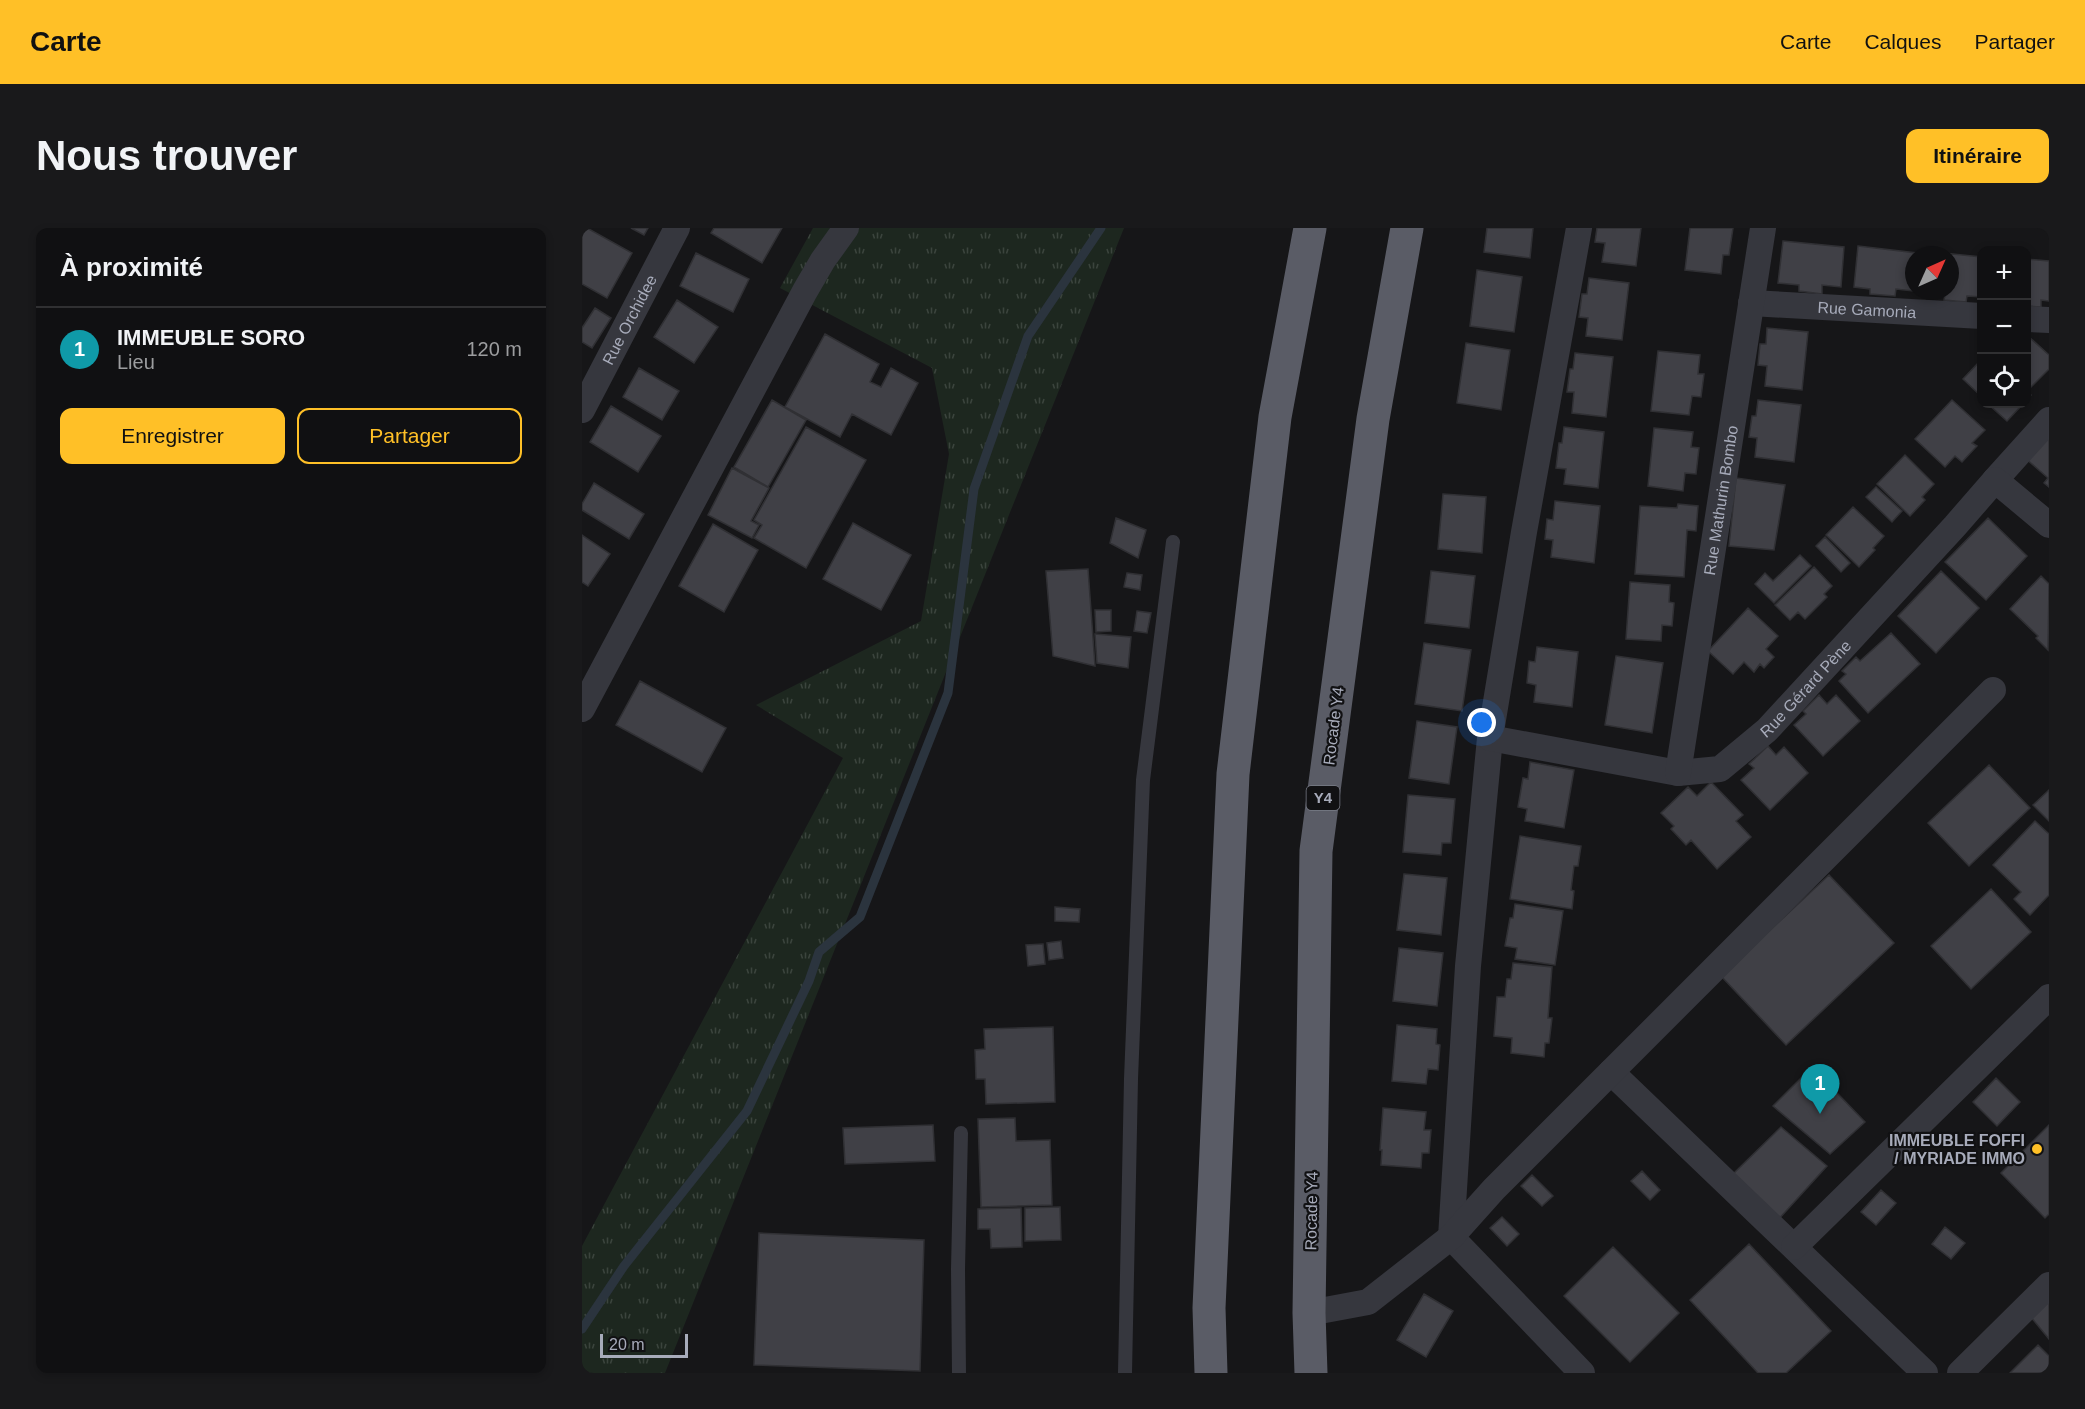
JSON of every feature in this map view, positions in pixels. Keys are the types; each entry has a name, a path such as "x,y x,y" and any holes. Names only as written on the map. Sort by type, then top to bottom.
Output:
{"highway":[{"path":"1211,1373 1209,1296 1233,774 1275,417 1310,228"},
{"name":"Rocade Y4","path":"1311,1373 1309,1313 1316,851 1373,419 1407,228"}],"street":[{"name":"Rue Orchidee","path":"582,410 677,228"},
{"path":"582,710 805,291 846,228"},
{"path":"1579,228 1524,532 1490,738 1468,966 1451,1237 1582,1373"},
{"name":"Rue Mathurin Bombo","path":"1678,773 1763,228"},
{"name":"Rue Gamonia","path":"1751,303 1977,316"},
{"path":"2031,319 2049,320"},
{"name":"Rue Gérard Pène","path":"1490,738 1678,773 1720,769 1767,730 2049,420"},
{"path":"1995,480 2049,525"},
{"path":"1309,1313 1368,1302 1451,1237 1494,1189 1993,690"},
{"path":"1794,1247 2049,997"},
{"path":"1611,1072 1925,1373"},
{"path":"1960,1373 2049,1286"}],"lane":[{"path":"1125,1373 1131,1078 1143,780 1173,542"},
{"path":"959,1373 958,1269 961,1133"}],"green space":[{"path":"813,228 1124,228 665,1373 582,1373 582,1246 843,758 756,705 921,621 949,454 932,368 780,288"}],"building":[{"path":"582,228 587,228 632,253 607,298 582,284"},
{"path":"631,228 648,228 644,235"},
{"path":"714,228 782,228 762,263 711,233"},
{"path":"1487,228 1533,228 1530,258 1484,252"},
{"path":"1597,228 1641,228 1636,266 1602,262 1605,243 1595,242"},
{"path":"1690,228 1733,228 1729,255 1723,255 1721,274 1685,270"},
{"path":"1783,241 1844,247 1841,287 1822,285 1822,294 1799,291 1799,285 1778,283"},
{"path":"1858,246 1905,252 1905,290 1896,289 1895,296 1870,294 1870,289 1854,287"},
{"path":"696,253 749,279 733,312 680,286"},
{"path":"1959,255 1977,256 1977,297 1967,296 1966,302 1944,300 1959,300"},
{"path":"2031,259 2049,261 2049,301 2041,300 2041,307 2031,306"},
{"path":"1477,270 1522,277 1514,332 1470,326"},
{"path":"1589,278 1629,283 1622,340 1586,336 1588,318 1579,317 1582,294 1587,294"},
{"path":"677,300 718,327 694,363 654,337"},
{"path":"595,308 611,318 592,348 582,342 582,328"},
{"path":"1767,328 1808,332 1802,390 1765,386 1767,366 1758,365 1760,344 1766,344"},
{"path":"825,334 879,364 870,382 881,387 891,368 918,383 891,435 852,414 840,437 785,407"},
{"path":"2031,339 2049,355 2049,369 2031,387"},
{"path":"1466,343 1510,350 1501,410 1457,403"},
{"path":"1658,351 1700,355 1698,374 1704,374 1701,397 1692,396 1689,415 1651,411"},
{"path":"1575,353 1613,357 1606,417 1572,413 1574,392 1567,392"},
{"path":"1977,364 1977,392 1963,379"},
{"path":"639,368 679,391 662,420 623,397"},
{"path":"772,400 806,420 768,487 734,467"},
{"path":"1758,400 1801,405 1794,462 1755,457 1757,438 1749,437 1752,416 1756,416"},
{"path":"1952,400 1985,430 1972,443 1977,446 1962,462 1955,456 1945,467 1915,439"},
{"path":"611,406 661,436 638,472 590,442"},
{"path":"1992,408 2019,408 2007,421"},
{"path":"806,427 866,460 806,568 754,538 762,525 754,520"},
{"path":"1564,427 1604,432 1598,488 1564,484 1566,469 1556,468 1559,443 1562,443"},
{"path":"1654,428 1693,432 1691,447 1699,448 1696,474 1685,473 1683,491 1648,486"},
{"path":"2049,431 2049,487 2044,483 2048,478 2025,458"},
{"path":"1905,455 1934,484 1922,497 1925,500 1910,516 1877,484"},
{"path":"732,468 769,488 751,521 759,525 752,538 708,515"},
{"path":"1736,478 1785,485 1774,550 1729,546"},
{"path":"594,483 644,514 629,539 582,510 582,504"},
{"path":"1876,487 1902,511 1892,522 1866,497"},
{"path":"1443,494 1486,497 1482,553 1438,549"},
{"path":"1555,501 1600,506 1594,563 1551,557 1553,540 1545,539 1547,519 1553,520"},
{"path":"1678,504 1698,506 1696,531 1687,530 1684,577 1635,574 1640,506 1677,508"},
{"path":"1853,507 1884,536 1859,567 1826,535"},
{"path":"1116,518 1146,530 1138,558 1110,543"},
{"path":"1988,518 2027,556 1986,600 1945,562"},
{"path":"853,523 911,555 881,610 823,579"},
{"path":"713,524 758,550 724,612 679,586"},
{"path":"582,535 610,554 588,586 582,582"},
{"path":"1825,537 1850,563 1841,572 1816,546"},
{"path":"1800,555 1811,566 1774,603 1755,584 1765,573 1773,581"},
{"path":"1814,567 1832,586 1824,594 1827,597 1805,619 1798,612 1790,620 1775,605"},
{"path":"1088,569 1095,666 1053,656 1046,571"},
{"path":"1431,571 1475,576 1469,628 1425,623"},
{"path":"1941,571 1979,608 1936,653 1898,616"},
{"path":"1127,573 1142,575 1140,590 1124,587"},
{"path":"2041,576 2049,584 2048,650 2036,638 2038,636 2010,609"},
{"path":"1630,582 1670,585 1669,602 1674,603 1672,626 1662,625 1661,641 1626,639"},
{"path":"1748,608 1778,636 1766,649 1774,657 1764,668 1760,664 1754,672 1744,662 1733,674 1708,651"},
{"path":"1095,610 1111,610 1111,631 1096,632"},
{"path":"1137,611 1151,613 1147,633 1134,631"},
{"path":"1891,633 1920,664 1868,713 1839,681 1846,674 1842,671 1856,657 1860,661"},
{"path":"1095,634 1131,637 1128,668 1097,663"},
{"path":"1424,643 1471,650 1462,711 1415,704"},
{"path":"1537,647 1578,652 1572,707 1534,702 1536,685 1527,683 1529,661 1535,662"},
{"path":"1616,656 1663,663 1652,733 1605,725"},
{"path":"640,681 726,728 702,772 616,725"},
{"path":"1819,695 1827,704 1836,695 1860,721 1823,756 1794,725 1806,714 1803,711"},
{"path":"1417,721 1457,727 1449,784 1409,778"},
{"path":"1768,746 1776,755 1784,747 1808,773 1770,810 1741,780 1754,768 1749,764"},
{"path":"1530,762 1574,770 1564,828 1525,821 1527,809 1518,807 1523,778 1528,779"},
{"path":"1989,765 2030,808 1969,866 1928,823"},
{"path":"1711,782 1743,815 1736,821 1751,837 1717,869 1691,840 1686,845 1671,829 1674,826 1661,813 1688,787 1697,796"},
{"path":"2049,790 2049,821 2033,805"},
{"path":"1408,795 1455,799 1451,843 1442,843 1441,855 1403,852"},
{"path":"2035,821 2049,834 2049,895 2030,915 2014,899 2021,892 1993,865"},
{"path":"1520,836 1581,846 1578,866 1574,866 1571,890 1574,891 1572,909 1510,899"},
{"path":"1404,874 1447,878 1441,935 1397,930"},
{"path":"1829,875 1894,943 1786,1045 1721,976"},
{"path":"1991,889 2031,932 1971,989 1931,946"},
{"path":"1515,904 1563,911 1555,965 1515,959 1517,948 1505,946"},
{"path":"1055,907 1080,909 1079,922 1055,921"},
{"path":"1061,941 1063,958 1049,960 1047,943"},
{"path":"1043,944 1045,964 1028,966 1026,945"},
{"path":"1399,948 1443,953 1437,1006 1393,1001"},
{"path":"1513,963 1552,967 1548,1018 1552,1018 1549,1043 1545,1043 1544,1057 1511,1053 1512,1038 1494,1036 1497,997 1505,997 1507,979 1511,979"},
{"path":"1397,1025 1437,1029 1436,1044 1440,1045 1438,1070 1428,1069 1426,1084 1392,1081"},
{"path":"1053,1027 1055,1102 986,1104 985,1079 976,1079 975,1050 985,1049 984,1029"},
{"path":"1812,1067 1865,1122 1830,1154 1773,1106"},
{"path":"1996,1078 2020,1102 1997,1126 1973,1102"},
{"path":"1383,1108 1426,1112 1424,1130 1431,1130 1429,1153 1422,1153 1421,1168 1381,1165"},
{"path":"1015,1118 1016,1141 1050,1140 1052,1205 981,1207 978,1119"},
{"path":"933,1125 935,1161 845,1164 843,1128"},
{"name":"IMMEUBLE FOFFI / MYRIADE IMMO","path":"2049,1125 2049,1214 2045,1218 2001,1173"},
{"path":"1781,1127 1827,1166 1777,1221 1732,1175"},
{"path":"1642,1171 1660,1190 1650,1200 1631,1181"},
{"path":"1532,1175 1553,1196 1542,1206 1521,1186"},
{"path":"1881,1190 1896,1203 1876,1225 1861,1212"},
{"path":"1060,1207 1061,1240 1025,1241 1025,1208"},
{"path":"1021,1208 1022,1247 991,1248 990,1229 978,1229 978,1209"},
{"path":"1502,1217 1519,1234 1507,1246 1490,1228"},
{"path":"1945,1227 1965,1243 1951,1259 1932,1244"},
{"path":"759,1233 924,1240 920,1371 754,1365"},
{"path":"1749,1244 1831,1331 1786,1373 1758,1373 1690,1300"},
{"path":"1613,1247 1679,1313 1630,1362 1564,1296"},
{"path":"1424,1294 1453,1311 1426,1357 1397,1340"},
{"path":"2049,1299 2049,1339 2030,1316"},
{"path":"2038,1345 2049,1356 2049,1373 2010,1373"}],"waterway":[{"path":"582,1329 624,1266 747,1111 809,981 819,952 860,917 948,693 974,489 1028,336 1101,228"}],"place":[{"name":"IMMEUBLE SORO","path":"1820,1114"},
{"name":"IMMEUBLE FOFFI / MYRIADE IMMO","path":"2037,1149"}]}
